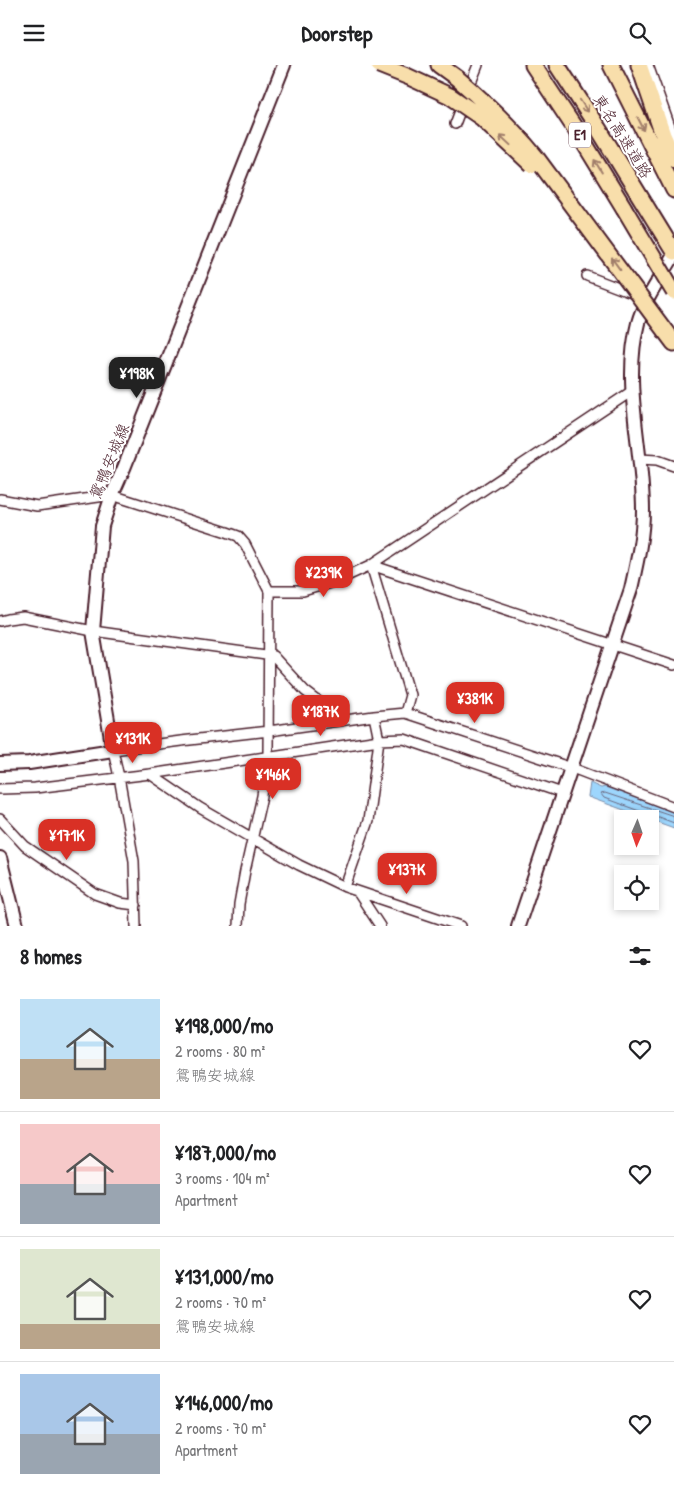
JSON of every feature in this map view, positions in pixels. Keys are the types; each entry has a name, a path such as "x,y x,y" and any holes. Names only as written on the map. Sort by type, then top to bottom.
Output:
{"highway":[{"path":"379,65 450,96 482,118 529,162 587,225"},
{"path":"439,65 484,101 535,156 670,337"},
{"name":"E1","path":"533,65 580,136 674,292"},
{"name":"東名高速道路","path":"557,65 674,254"},
{"path":"611,65 674,189"},
{"path":"639,65 662,135 674,159"}],"main road":[{"name":"鴛鴨安城線","path":"113,753 93,631 102,525 112,495 284,65"},
{"path":"518,926 631,589 642,540 643,509 640,459 632,391 633,351 638,321 674,254"},
{"path":"0,764 29,763 113,753"},
{"path":"0,858 17,926"}],"street":[{"path":"455,124 478,65"},
{"path":"648,65 674,138"},
{"path":"587,276 649,299"},
{"path":"269,591 303,591 334,582 371,565 632,391"},
{"path":"640,459 657,460 674,466"},
{"path":"0,499 37,506 112,495 238,537 245,544 269,591 269,733 262,796 239,904 238,926"},
{"path":"371,565 674,665"},
{"path":"371,565 410,695 406,713"},
{"path":"0,621 23,617 93,631 273,656 305,691 335,714 337,721"},
{"path":"136,926 134,861 113,753 181,741 269,733 337,721 406,713 674,807"},
{"path":"346,887 368,821 379,740 374,716"},
{"path":"0,789 35,789 119,776 150,774 268,755 379,740 404,739 563,792"},
{"path":"150,774 200,808 298,865 346,887 461,926"},
{"path":"0,819 25,846 95,894 120,903 136,905"},
{"path":"357,891 380,926"}],"water":[{"path":"590,783 601,788 605,787 674,812 674,828 659,823 659,810 624,810 588,797"}]}
